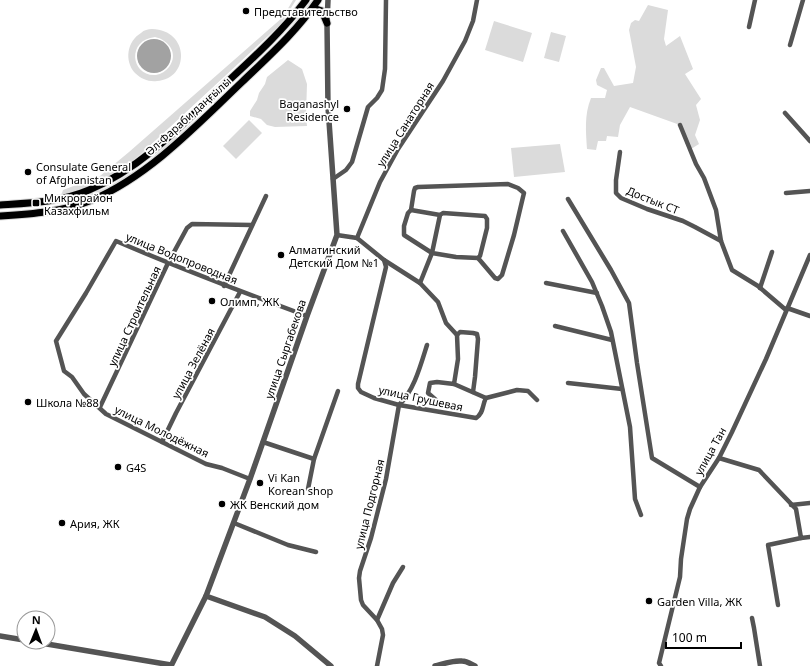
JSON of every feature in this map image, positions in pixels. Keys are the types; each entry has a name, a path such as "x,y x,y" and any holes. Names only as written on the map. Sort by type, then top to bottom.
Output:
{"main road":[{"path":"0,205 36,203 65,198 89,191 123,172 153,151 186,122 269,42 306,0"},
{"name":"Әл-Фараби даңғылы","path":"0,216 54,211 77,205 93,200 141,172 160,158 280,45 296,28 318,0"},
{"path":"310,11 316,9 322,11 327,23"}],"street":[{"name":"улица Сыргабекова","path":"171,665 206,596 234,523 337,235 328,107 328,0"},
{"path":"333,179 346,170 352,162 368,107 377,98 382,90 385,69 386,0"},
{"name":"улица Санаторная","path":"357,238 380,182 398,149 443,81 465,41 473,21 477,0"},
{"path":"749,27 755,0"},
{"path":"790,45 803,0"},
{"path":"785,113 810,141"},
{"path":"680,125 696,164 704,178 716,210 721,242 732,270 760,288 787,309 810,316"},
{"name":"Достык СТ","path":"620,152 616,180 616,193 621,198 689,224 721,242"},
{"path":"508,184 518,188 524,193 514,235 502,275 498,278 495,278 478,258 456,257 432,252 404,235 404,226 408,213 411,210 415,188 508,184"},
{"path":"786,193 810,191"},
{"path":"224,286 266,196"},
{"path":"568,199 629,303 652,458 700,487"},
{"path":"411,210 440,215 443,213 485,216 487,219 487,228 480,256 478,258"},
{"path":"420,283 432,252 440,215"},
{"name":"улица Строительная","path":"100,407 168,263 187,228 192,224 252,225"},
{"path":"563,231 597,293 612,340 630,427 635,498 641,515"},
{"path":"337,235 357,238 384,260 420,283 438,302 446,323 457,335 458,359 454,384"},
{"name":"улица Водопроводная","path":"56,341 116,241 224,286 307,316"},
{"path":"760,288 772,252"},
{"name":"улица Тан","path":"661,666 660,663 680,577 681,559 690,509 700,487 719,458 766,359 810,256"},
{"name":"улица Грушевая","path":"384,260 386,267 372,321 358,388 361,392 374,398 399,405 476,418 482,413 486,398"},
{"path":"546,283 597,293"},
{"name":"улица Зелёная","path":"162,442 240,292"},
{"path":"555,326 612,340"},
{"path":"457,335 460,332 477,334 478,339 473,392"},
{"name":"улица Молодёжная","path":"56,341 64,371 72,377 84,394 106,414 206,464 250,478"},
{"name":"улица Подгорная","path":"378,620 363,605 361,600 359,578 360,571 371,538 386,479 399,405 410,390 427,345"},
{"path":"436,400 428,393 430,383 437,382 454,384 486,398 517,390 528,391 537,400"},
{"path":"568,382 622,389"},
{"path":"308,489 314,459 338,391"},
{"path":"263,442 314,459"},
{"path":"719,458 759,470 796,509 801,538"},
{"path":"791,504 810,503"},
{"path":"234,523 288,545 316,552"},
{"path":"778,605 768,546 810,537"},
{"path":"376,666 383,635 378,620 393,583 403,567"},
{"path":"206,596 265,617 295,636 331,666"},
{"path":"752,618 760,666"},
{"path":"0,636 16,639"},
{"path":"56,646 171,665"},
{"path":"435,666 462,661 468,662 475,666"}],"shaded area":[{"path":"293,0 296,0 281,24 142,153 126,166 99,182 61,196 63,190 100,176 129,152 283,17"},
{"path":"312,0 314,0 283,40 208,112 146,167 109,190 63,207 0,214 0,212 39,209 62,205 108,187 144,165 207,110 282,38"},
{"path":"648,5 668,10 664,39 666,46 680,36 693,69 685,74 701,99 696,105 700,120 695,135 699,144 691,149 680,125 630,107 620,125 618,137 607,136 606,141 598,141 596,150 587,149 587,111 591,98 605,98 607,90 597,85 596,80 601,68 604,68 614,86 633,83 636,67 629,30 631,23 635,20 639,21"},
{"path":"494,21 532,33 523,62 485,50"},
{"path":"152,29 164,31 173,37 179,45 181,55 180,64 175,72 168,78 157,81 148,80 137,75 129,63 128,57 130,46 136,37 143,31","holes":["155,37 171,48 173,53 172,62 162,73 156,75 148,74 141,70 137,65 135,58 136,51 139,44 146,40"]},
{"path":"551,32 566,36 559,62 544,58"},
{"path":"157,39 166,44 170,49 170,63 166,68 161,72 151,73 147,72 138,63 137,53 138,49 147,40"},
{"path":"288,60 302,69 307,84 307,126 275,127 267,125 261,119 250,116 250,111 265,84 267,77"},
{"path":"249,120 262,133 236,159 223,146"},
{"path":"560,144 565,172 514,177 511,148"}],"place":[{"name":"Представительство","path":"246,11"},
{"name":"Baganashyl Residence","path":"347,109"},
{"name":"Consulate General of Afghanistan","path":"28,172"},
{"name":"Микрорайон Казахфильм","path":"36,203"},
{"name":"Алматинский Детский Дом №1","path":"281,255"},
{"name":"Олимп, ЖК","path":"212,301"},
{"name":"Школа №88","path":"28,402"},
{"name":"G4S","path":"118,467"},
{"name":"Vi Kan Korean shop","path":"260,483"},
{"name":"ЖК Венский дом","path":"222,504"},
{"name":"Ария, ЖК","path":"62,523"},
{"name":"Garden Villa, ЖК","path":"649,601"}]}
